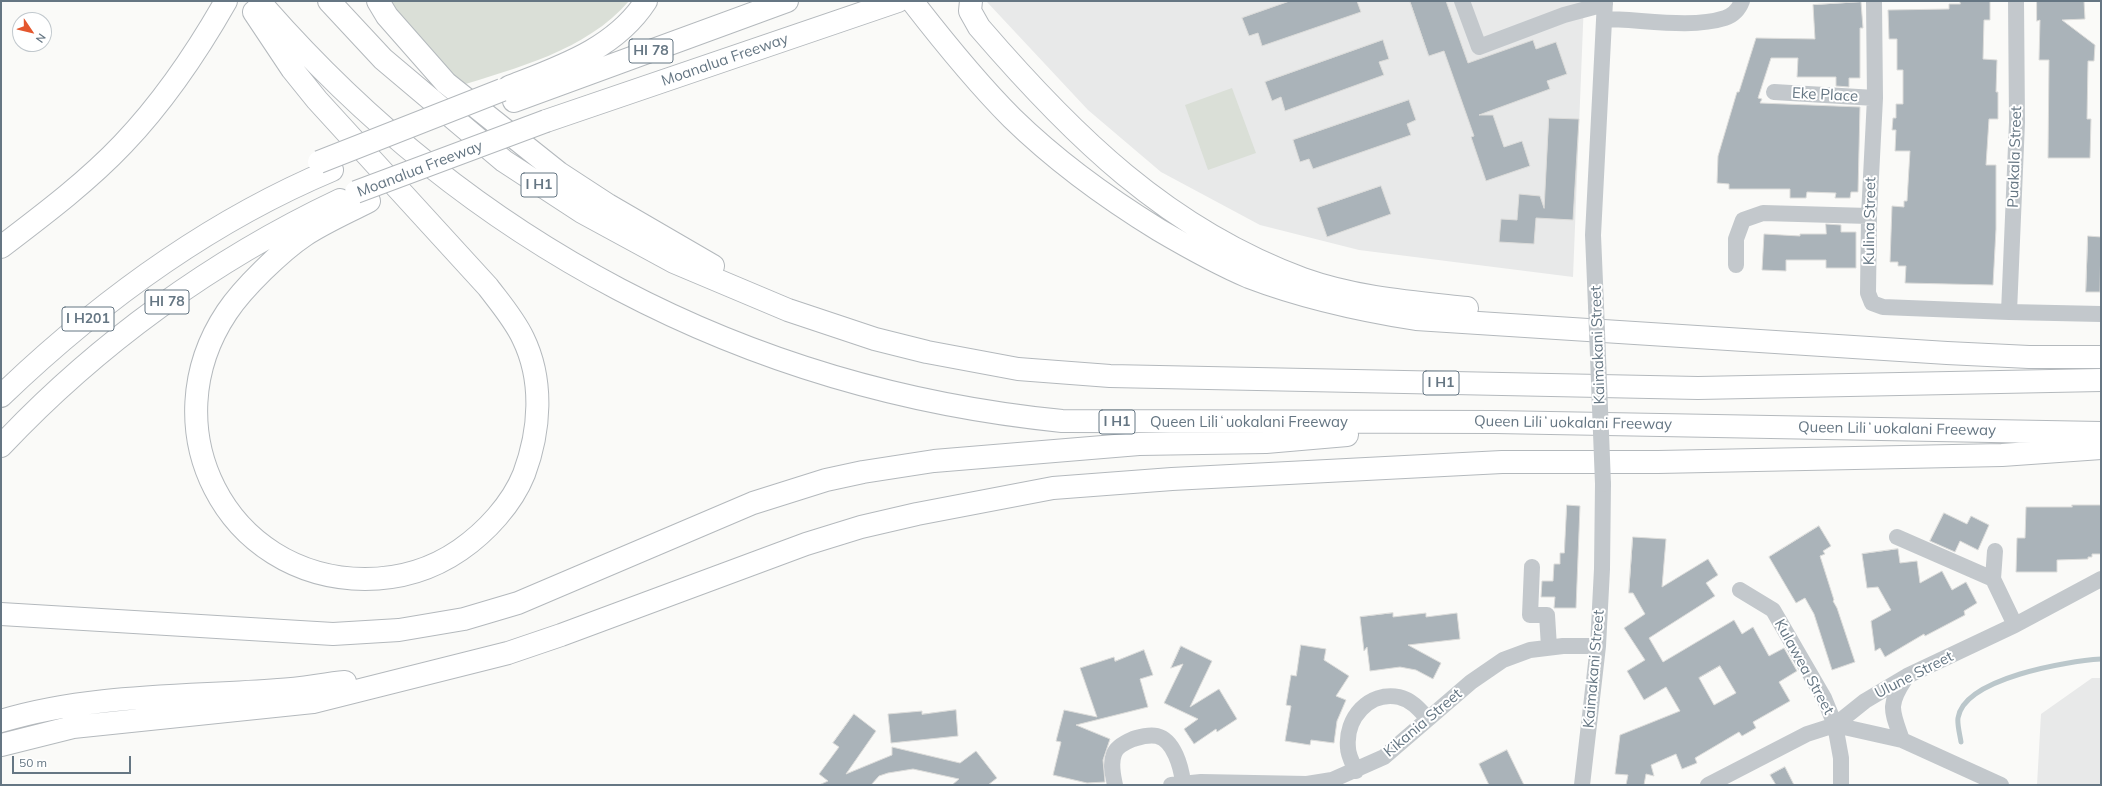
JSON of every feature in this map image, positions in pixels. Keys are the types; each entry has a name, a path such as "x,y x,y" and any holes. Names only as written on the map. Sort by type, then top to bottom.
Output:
{"highway":[{"path":"1,247 74,190 124,143 168,90 192,57 226,1"},
{"path":"247,1 272,41 317,100 488,287 510,316 524,340 536,384 538,408 536,430 531,455 522,479 505,506 474,540 450,557 426,570 399,576 346,579 319,574 298,566 267,548 251,536 235,520 209,480 200,453 196,425 198,394 202,367 213,337 227,312 250,285 304,236 363,197"},
{"name":"Queen Liliʻuokalani Freeway","path":"259,1 292,38 374,118 459,189 506,222 619,291 714,335 810,370 888,392 1001,415 1062,421 1496,422 2101,433"},
{"name":"I H1","path":"329,1 383,59 504,161 582,212 674,262 788,310 875,339 966,360 1018,369 1110,376 1698,388 2101,380"},
{"path":"378,1 387,16 446,83 559,173 608,205 788,310"},
{"path":"508,96 598,48 632,19 646,1"},
{"name":"HI 78","path":"508,96 787,1"},
{"name":"Moanalua Freeway","path":"1,446 92,359 167,302 263,240 304,217 363,197 551,125 738,56 898,1"},
{"path":"912,1 942,39 1012,118 1070,169 1132,213 1195,251 1249,276 1337,305 1416,318 1612,332 1947,353 2029,357 2101,357"},
{"path":"971,1 970,11 979,27 1055,111 1094,149 1134,184 1158,202 1228,244 1262,261 1304,279 1339,289 1379,298 1479,309 1612,332"},
{"name":"I H201","path":"1,396 69,334 122,293 181,250 290,177 326,166 508,96"},
{"path":"1,614 333,634 399,630 464,619 518,603 753,503 826,480 898,465 969,457 1138,444 1266,442 1496,422"},
{"path":"1,745 73,727 313,702 508,652 555,637 799,547 861,527 917,514 1052,488 1172,479 1502,462 1666,462 2002,455 2101,448"},
{"path":"1,721 87,703 134,698 280,690 367,680 451,666"}],"street":[{"path":"1462,1 1479,46 1564,15 1604,8 1699,23 1726,18 1739,9 1742,1"},
{"name":"Kulina Street","path":"1874,1 1875,98 1869,216 1868,293 1872,303 1883,307 2101,314"},
{"name":"Puakala Street","path":"2009,312 2017,122 2016,1"},
{"name":"Kaimakani Street","path":"1582,785 1598,646 1602,569 1603,484 1593,235 1604,8"},
{"name":"Eke Place","path":"1774,92 1875,98"},
{"path":"1736,265 1736,239 1743,220 1763,213 1869,216"},
{"path":"1897,537 1993,579"},
{"path":"1995,551 1993,579 2015,626"},
{"path":"1532,567 1530,615 1547,615 1549,648"},
{"name":"Ulune Street","path":"1708,785 1807,734 1835,725 1865,701 1907,676 2015,626 2101,579"},
{"name":"Kulawea Street","path":"1740,590 1773,610 1824,698 1835,725 1841,758 1841,785"},
{"name":"Kikania Street","path":"1177,784 1307,784 1332,780 1356,771 1384,757 1471,682 1503,660 1530,650 1598,646"},
{"path":"1902,740 1892,712 1894,694 1907,676"},
{"path":"1356,771 1348,748 1349,728 1357,712 1369,701 1385,696 1400,697 1415,705 1428,720"},
{"path":"1835,725 1902,740 2001,785"},
{"path":"1115,785 1112,766 1114,753 1125,742 1146,735 1158,736 1169,744 1181,766 1177,784"}],"shaded area":[{"path":"380,1 629,1 612,18 592,33 549,56 502,73 456,87"},
{"path":"1584,1 1573,277 1359,250 1260,225 1161,172 1088,110 987,2"},
{"path":"1232,88 1256,153 1208,170 1185,105"},
{"path":"2092,678 2101,678 2101,785 2037,785 2041,714"}],"building":[{"path":"1290,1 1357,1 1361,12 1262,46 1258,33 1249,36 1242,18"},
{"path":"1410,1 1446,1 1468,63 1533,40 1536,49 1556,42 1567,74 1547,81 1550,89 1479,115 1493,115 1504,147 1522,141 1530,166 1486,181 1471,137 1474,136 1444,51 1429,56"},
{"path":"1960,1 1990,1 1990,20 1984,20 1983,59 1997,60 1996,92 1998,92 1998,119 1989,119 1986,165 1996,165 1996,229 1993,285 1905,283 1906,266 1898,266 1898,262 1890,262 1892,206 1904,207 1904,201 1907,201 1910,151 1895,151 1896,130 1892,130 1893,118 1896,118 1896,104 1903,104 1903,70 1897,70 1897,39 1889,39 1888,10 1949,9 1949,4 1960,4"},
{"path":"2037,1 2084,1 2085,19 2062,20 2095,45 2094,61 2088,61 2087,119 2091,119 2090,158 2048,158 2049,60 2039,60 2040,20 2037,21"},
{"path":"1861,2 1863,28 1860,28 1860,78 1849,78 1849,87 1836,86 1836,77 1797,77 1798,58 1771,58 1758,98 1762,99 1760,103 1860,107 1858,192 1851,192 1850,198 1835,198 1836,193 1807,192 1806,198 1790,198 1790,189 1729,189 1729,184 1717,183 1718,156 1737,92 1739,92 1756,38 1815,39 1813,5"},
{"path":"1383,40 1389,59 1379,62 1384,75 1285,111 1281,97 1272,101 1265,82"},
{"path":"1409,100 1416,120 1407,124 1411,135 1313,169 1309,159 1300,162 1293,140"},
{"path":"1549,118 1579,119 1573,220 1536,218 1534,244 1499,242 1501,219 1517,220 1519,194 1540,196 1544,208"},
{"path":"1381,186 1391,214 1327,237 1317,208"},
{"path":"1826,224 1841,225 1841,232 1856,232 1856,268 1826,268 1826,260 1786,260 1786,271 1762,270 1764,234 1800,236 1800,234 1826,234"},
{"path":"2088,236 2101,237 2100,292 2086,292"},
{"path":"1567,505 1580,506 1576,608 1554,608 1555,597 1541,597 1542,581 1553,581 1554,564 1560,564 1560,553 1564,553"},
{"path":"2072,505 2101,505 2101,554 2092,554 2092,557 2088,557 2088,559 2057,560 2057,572 2016,572 2017,538 2025,538 2026,507 2072,507"},
{"path":"1944,513 1967,524 1971,516 1989,525 1978,550 1960,541 1955,552 1930,541"},
{"path":"1819,526 1831,546 1823,551 1825,554 1820,556 1834,600 1833,601 1837,608 1855,662 1832,670 1814,614 1805,598 1796,603 1769,557"},
{"path":"1633,537 1666,539 1662,587 1708,559 1718,575 1706,583 1715,596 1649,638 1663,662 1734,620 1742,634 1753,627 1769,656 1784,648 1797,671 1779,682 1790,701 1753,722 1756,728 1742,736 1739,732 1695,758 1697,763 1682,769 1676,754 1651,765 1654,776 1646,774 1644,785 1626,785 1628,775 1615,774 1620,735 1680,711 1666,687 1644,700 1627,671 1645,660 1624,628 1645,614 1633,593 1629,593","holes":["1720,666 1736,693 1714,705 1699,678"]},
{"path":"1898,549 1900,563 1917,561 1920,583 1942,571 1952,590 1966,582 1977,603 1964,611 1965,615 1925,636 1924,634 1885,657 1880,648 1875,651 1871,621 1891,610 1878,587 1867,588 1862,554"},
{"path":"1393,613 1393,617 1426,613 1426,617 1457,613 1460,639 1408,645 1441,663 1433,679 1416,670 1400,667 1370,671 1367,647 1364,651 1360,617"},
{"path":"1301,645 1326,649 1324,660 1349,676 1336,696 1346,700 1337,721 1334,743 1311,740 1310,745 1285,741 1291,706 1286,705 1291,675 1296,676"},
{"path":"1181,646 1212,661 1190,707 1219,689 1237,719 1217,732 1216,729 1194,744 1184,729 1198,719 1164,703 1183,664 1171,668"},
{"path":"1144,650 1153,675 1140,679 1148,707 1076,725 1110,739 1103,760 1105,782 1087,783 1053,775 1061,742 1056,741 1064,710 1097,717 1080,668 1114,657 1115,661"},
{"path":"956,710 958,736 891,743 888,714 922,711 922,714"},
{"path":"854,714 876,731 846,774 892,755 892,747 960,763 976,751 997,778 988,785 952,785 959,779 913,769 879,776 871,785 819,785 828,781 819,774 839,747 833,743"},
{"path":"1507,750 1524,785 1489,785 1479,764"},
{"path":"1785,767 1794,785 1776,785 1770,775"}],"waterway":[{"path":"1961,742 1958,718 1965,704 1978,692 1997,682 2019,674 2066,663 2101,659"}]}
